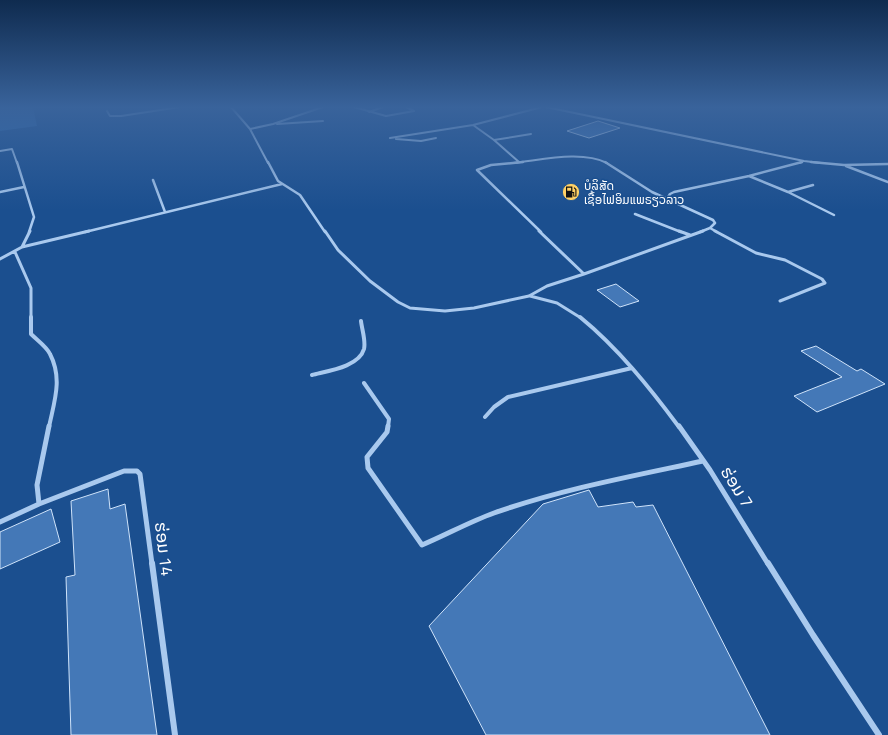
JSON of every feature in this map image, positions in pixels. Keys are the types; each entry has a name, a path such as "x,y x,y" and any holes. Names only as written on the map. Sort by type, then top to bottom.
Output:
{"street":[{"path":"257,141 278,181 300,195 338,250 358,271 398,302 410,308 445,311 474,308 529,296 547,286 584,274 710,228 714,223 713,220 652,192 606,162 595,158 583,156 519,162 491,165 477,170 584,274"},
{"path":"416,141 427,141"},
{"path":"495,141 519,162"},
{"path":"710,141 804,161 844,165 888,164"},
{"path":"0,151 12,149 34,217 28,236 22,247"},
{"path":"667,199 670,194 674,192 748,176 804,161"},
{"path":"844,165 888,182"},
{"path":"748,176 788,192 834,215"},
{"path":"153,180 165,212"},
{"path":"0,259 22,247 282,184"},
{"path":"788,192 813,185"},
{"path":"0,192 24,187"},
{"path":"635,214 690,235"},
{"path":"710,228 756,253 785,260 813,274 824,283 823,285 780,301"},
{"path":"0,522 39,504 37,485 58,385 55,368 50,353 31,334 31,288 15,252"},
{"name":"ຮ່ອມ 7","path":"529,296 553,301 568,309 592,328 632,368 669,413 703,461 810,631 879,735"},
{"path":"312,375 342,367 353,362 362,355 364,348 360,321"},
{"path":"485,417 494,407 508,397 632,368"},
{"path":"364,383 389,419 387,432 367,457 368,468 422,546 493,514 544,498 604,482 703,461"},
{"name":"ຮ່ອມ 14","path":"39,504 124,471 137,471 140,474 175,735"}],"building":[{"path":"616,284 639,301 620,307 597,290"},
{"path":"816,346 857,371 861,369 885,384 817,412 794,396 842,377 801,351"},
{"path":"108,489 110,509 125,504 157,735 71,735 66,577 75,575 71,501"},
{"path":"589,490 598,507 633,502 636,507 653,505 770,735 486,735 429,626 543,504"},
{"path":"51,509 60,542 0,569 0,532"}],"place":[{"name":"ບໍລິສັດ ເຊື້ອໄຟອິມແພຣຽວລາວ","path":"571,192"}]}
